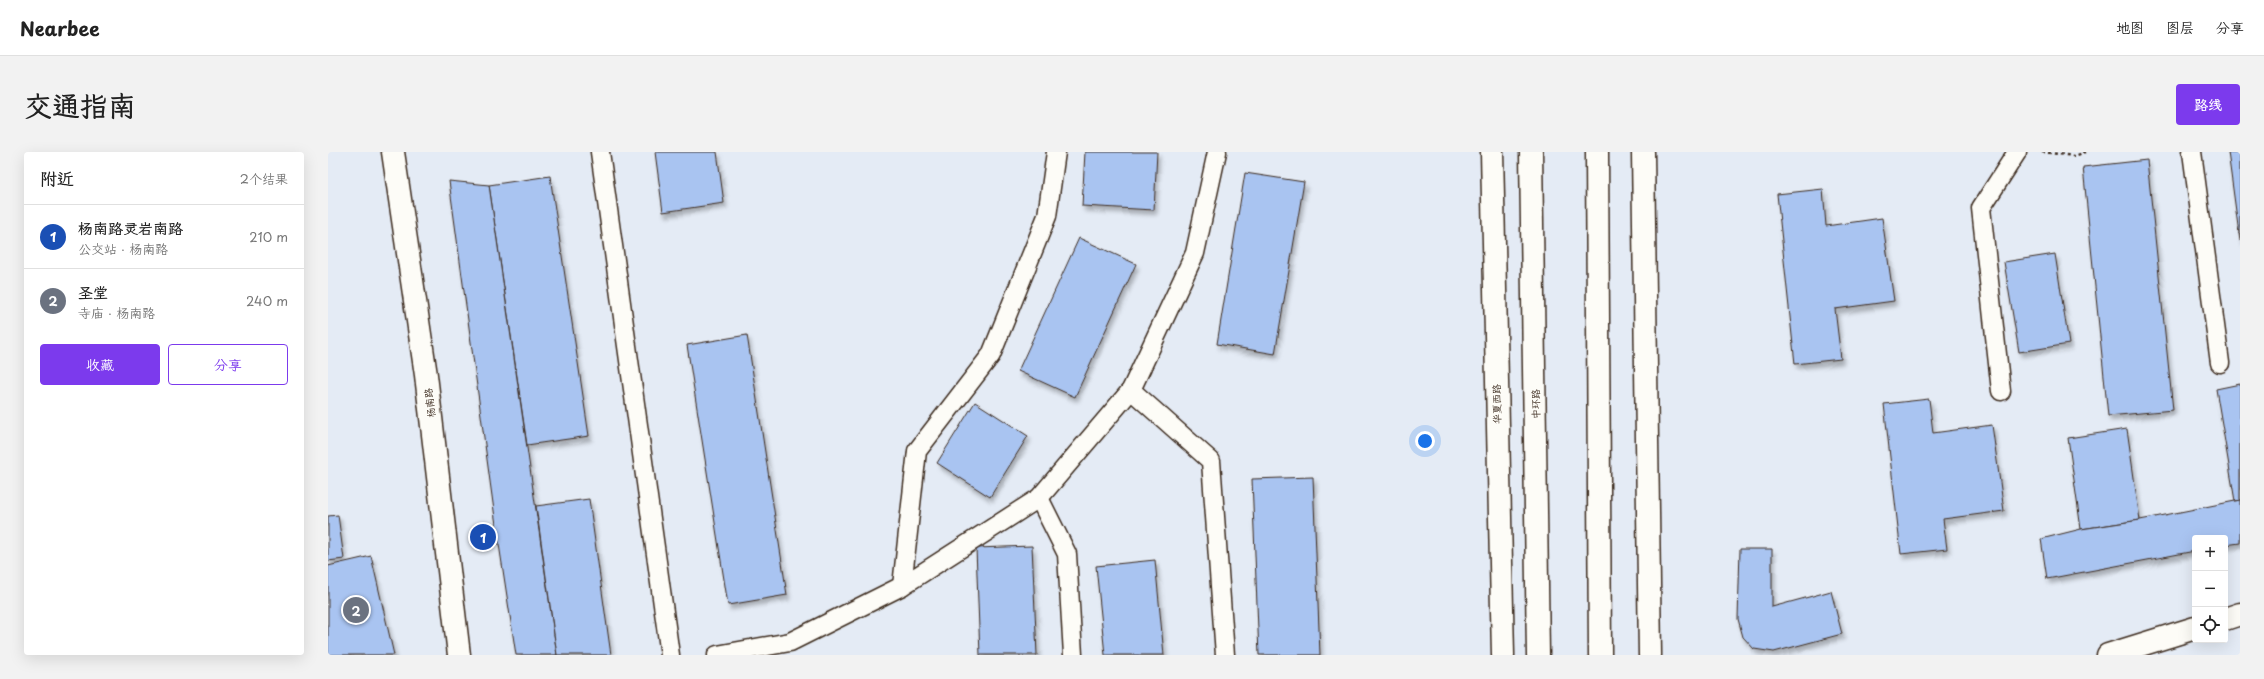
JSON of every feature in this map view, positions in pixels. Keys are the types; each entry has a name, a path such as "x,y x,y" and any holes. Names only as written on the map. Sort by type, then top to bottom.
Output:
{"main road":[{"name":"杨南路","path":"393,152 426,375 459,655"},
{"name":"华夏西路","path":"1492,152 1503,655"},
{"name":"中环路","path":"1531,152 1538,655"},
{"path":"1597,152 1600,655"},
{"path":"1643,152 1650,655"},
{"path":"2228,618 2240,614"},
{"path":"2108,655 2192,629"}],"lane":[{"path":"600,152 670,655"},
{"path":"902,586 917,451 991,356 1047,216 1056,152"},
{"path":"717,655 790,642 902,586 1039,498 1131,390 1195,253 1217,152"},
{"path":"2001,391 1981,208 2017,152"},
{"path":"2192,152 2220,363"},
{"path":"1131,390 1212,461 1225,655"},
{"path":"1039,498 1066,554 1073,655"}],"path":[{"path":"2042,152 2074,156 2086,152"}],"building":[{"path":"655,152 717,152 724,203 663,212"},
{"path":"1085,152 1157,152 1154,210 1082,206"},
{"path":"2228,152 2240,152 2240,241"},
{"path":"2147,160 2173,410 2108,416 2083,167"},
{"path":"1245,173 1304,182 1275,354 1217,344"},
{"path":"550,176 589,436 527,445 489,185"},
{"path":"449,181 489,185 557,655 516,655 495,518"},
{"path":"1823,189 1826,226 1882,218 1894,301 1835,309 1841,359 1795,364 1777,194"},
{"path":"1079,238 1136,264 1075,397 1018,371"},
{"path":"2055,254 2069,344 2019,352 2004,262"},
{"path":"747,335 787,595 728,605 687,345"},
{"path":"2240,384 2240,500 2235,501 2216,389"},
{"path":"1929,399 1933,433 1992,425 2004,511 1943,519 1947,549 1901,554 1884,404"},
{"path":"975,402 1028,436 990,497 937,463"},
{"path":"2127,429 2140,520 2081,529 2068,438"},
{"path":"1313,477 1320,655 1259,655 1252,479"},
{"path":"589,499 611,655 557,655 536,506"},
{"path":"2240,500 2240,543 2228,545 2228,535 2192,535 2192,552 2047,579 2041,539 2081,529 2140,520"},
{"path":"338,515 344,559 328,561 328,516"},
{"path":"1032,546 1037,655 980,655 976,548"},
{"path":"1740,549 1772,549 1772,607 1831,591 1842,634 1774,652 1754,649 1743,637 1738,619"},
{"path":"371,556 394,655 328,655 328,566"},
{"path":"1155,560 1164,655 1105,655 1096,566"}],"place":[{"name":"杨南路灵岩南路","path":"483,537"},
{"name":"圣堂","path":"356,610"}]}
